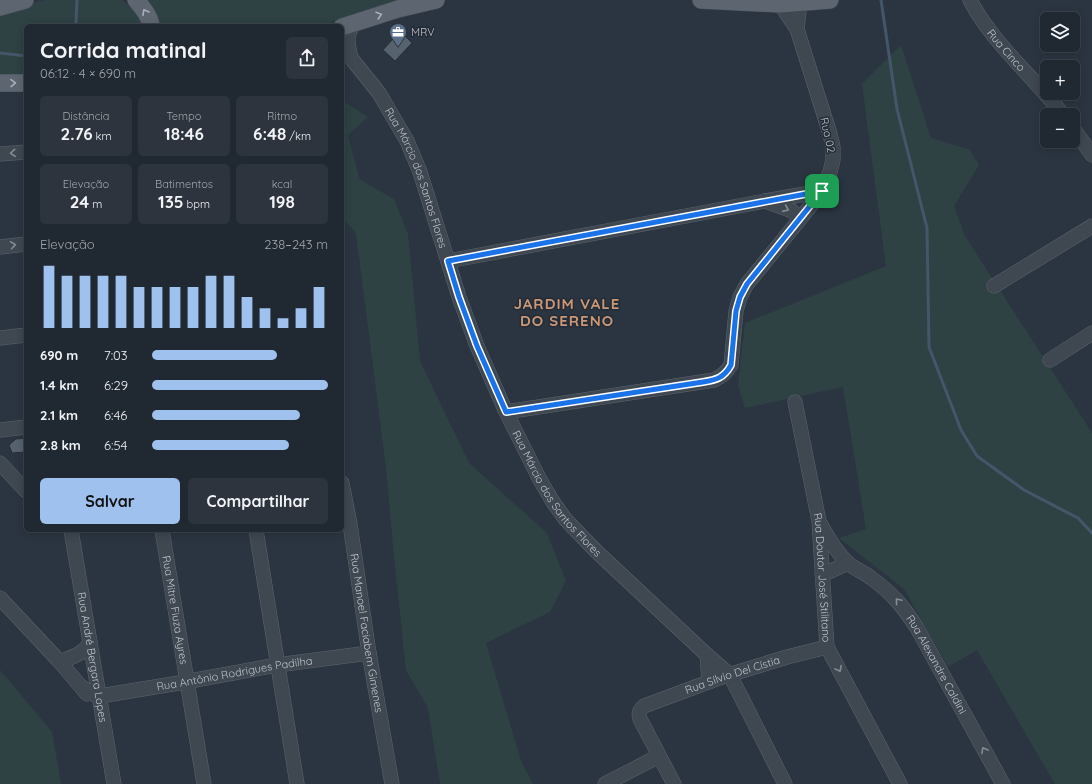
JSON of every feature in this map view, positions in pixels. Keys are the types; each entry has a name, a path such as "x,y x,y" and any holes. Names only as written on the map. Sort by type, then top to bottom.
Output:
{"main road":[{"path":"0,7 25,0"},
{"path":"136,0 144,9 151,24"},
{"path":"701,0 780,4 830,0"},
{"path":"348,26 424,1"},
{"path":"0,84 24,83"}],"street":[{"name":"Rua Cinco","path":"970,0 1001,44 1057,108"},
{"name":"Rua 02","path":"797,29 800,3"},
{"name":"Rua 02","path":"506,412 703,382 714,380 727,372 731,365 736,311 740,297 747,284 822,191 833,160 833,147 830,134 797,29 780,4"},
{"name":"Rua Márcio dos Santos Flores","path":"348,26 350,29 347,54 379,93 408,141 420,172 459,297 477,346 506,412 540,480 566,520 596,551 730,675 785,784"},
{"path":"1080,138 1092,155"},
{"path":"0,154 24,152"},
{"path":"448,261 822,191"},
{"path":"764,202 787,209 800,219"},
{"path":"994,286 1092,226"},
{"path":"0,247 24,244"},
{"path":"1050,360 1092,333"},
{"path":"0,338 24,335"},
{"name":"Rua Doutor José Stilitano","path":"795,402 818,521 827,647 900,784"},
{"path":"0,430 24,428"},
{"path":"0,463 24,489"},
{"name":"Rua Manoel Faciabem Gimenes","path":"344,493 369,653 392,784"},
{"name":"Rua Alexandre Caldini","path":"818,521 831,544 848,563 893,595 905,610 1003,784"},
{"name":"Rua Mitre Fiuza Ayres","path":"162,532 204,784"},
{"path":"256,532 297,784"},
{"name":"Rua André Bergara Lopes","path":"72,535 114,784"},
{"path":"822,576 848,563"},
{"path":"0,598 82,687 103,716"},
{"path":"60,662 86,649 90,642"},
{"name":"Rua Sílvio Del Cístia","path":"659,756 638,714 640,709 644,706 730,675 787,657 827,647"},
{"name":"Rua Antônio Rodrigues Padilha","path":"100,696 187,682 277,665 369,653"},
{"path":"707,655 709,682"},
{"path":"82,687 91,695 100,696"},
{"path":"605,784 659,756 674,784"}],"green space":[{"path":"44,0 122,0 137,12 143,24 24,24 24,75 0,75 0,12"},
{"path":"141,0 401,0 327,24 155,24"},
{"path":"901,45 931,138 970,150 979,165 954,206 965,236 1092,433 1092,784 1055,784 977,650 948,667 904,589 839,538 866,529 843,387 745,408 738,385 745,323 886,266 862,84"},
{"path":"344,100 368,117 348,135 359,179 394,199 408,234 420,361 469,463 547,533 566,581 550,612 486,643 521,761 533,784 440,784 428,708 406,670 386,468 356,233 344,219"},
{"path":"0,670 52,732 61,784 0,784"}],"building":[{"name":"MRV","path":"400,31 412,43 395,61 383,50"},
{"path":"24,438 24,452 12,453 9,445 16,439"}],"waterway":[{"path":"76,24 77,0"},
{"path":"881,0 897,109 927,228 929,347 961,430 977,456 1024,490 1078,518 1092,533"},
{"path":"0,53 24,56"}],"place":[{"name":"MRV","path":"398,47"}],"district":[{"name":"JARDIM VALE DO SERENO","path":"567,312"}],"route":[{"path":"822,191 747,284 740,297 736,311 731,365 727,372 714,380 703,382 506,412 477,346 459,297 448,261 822,191"}]}
